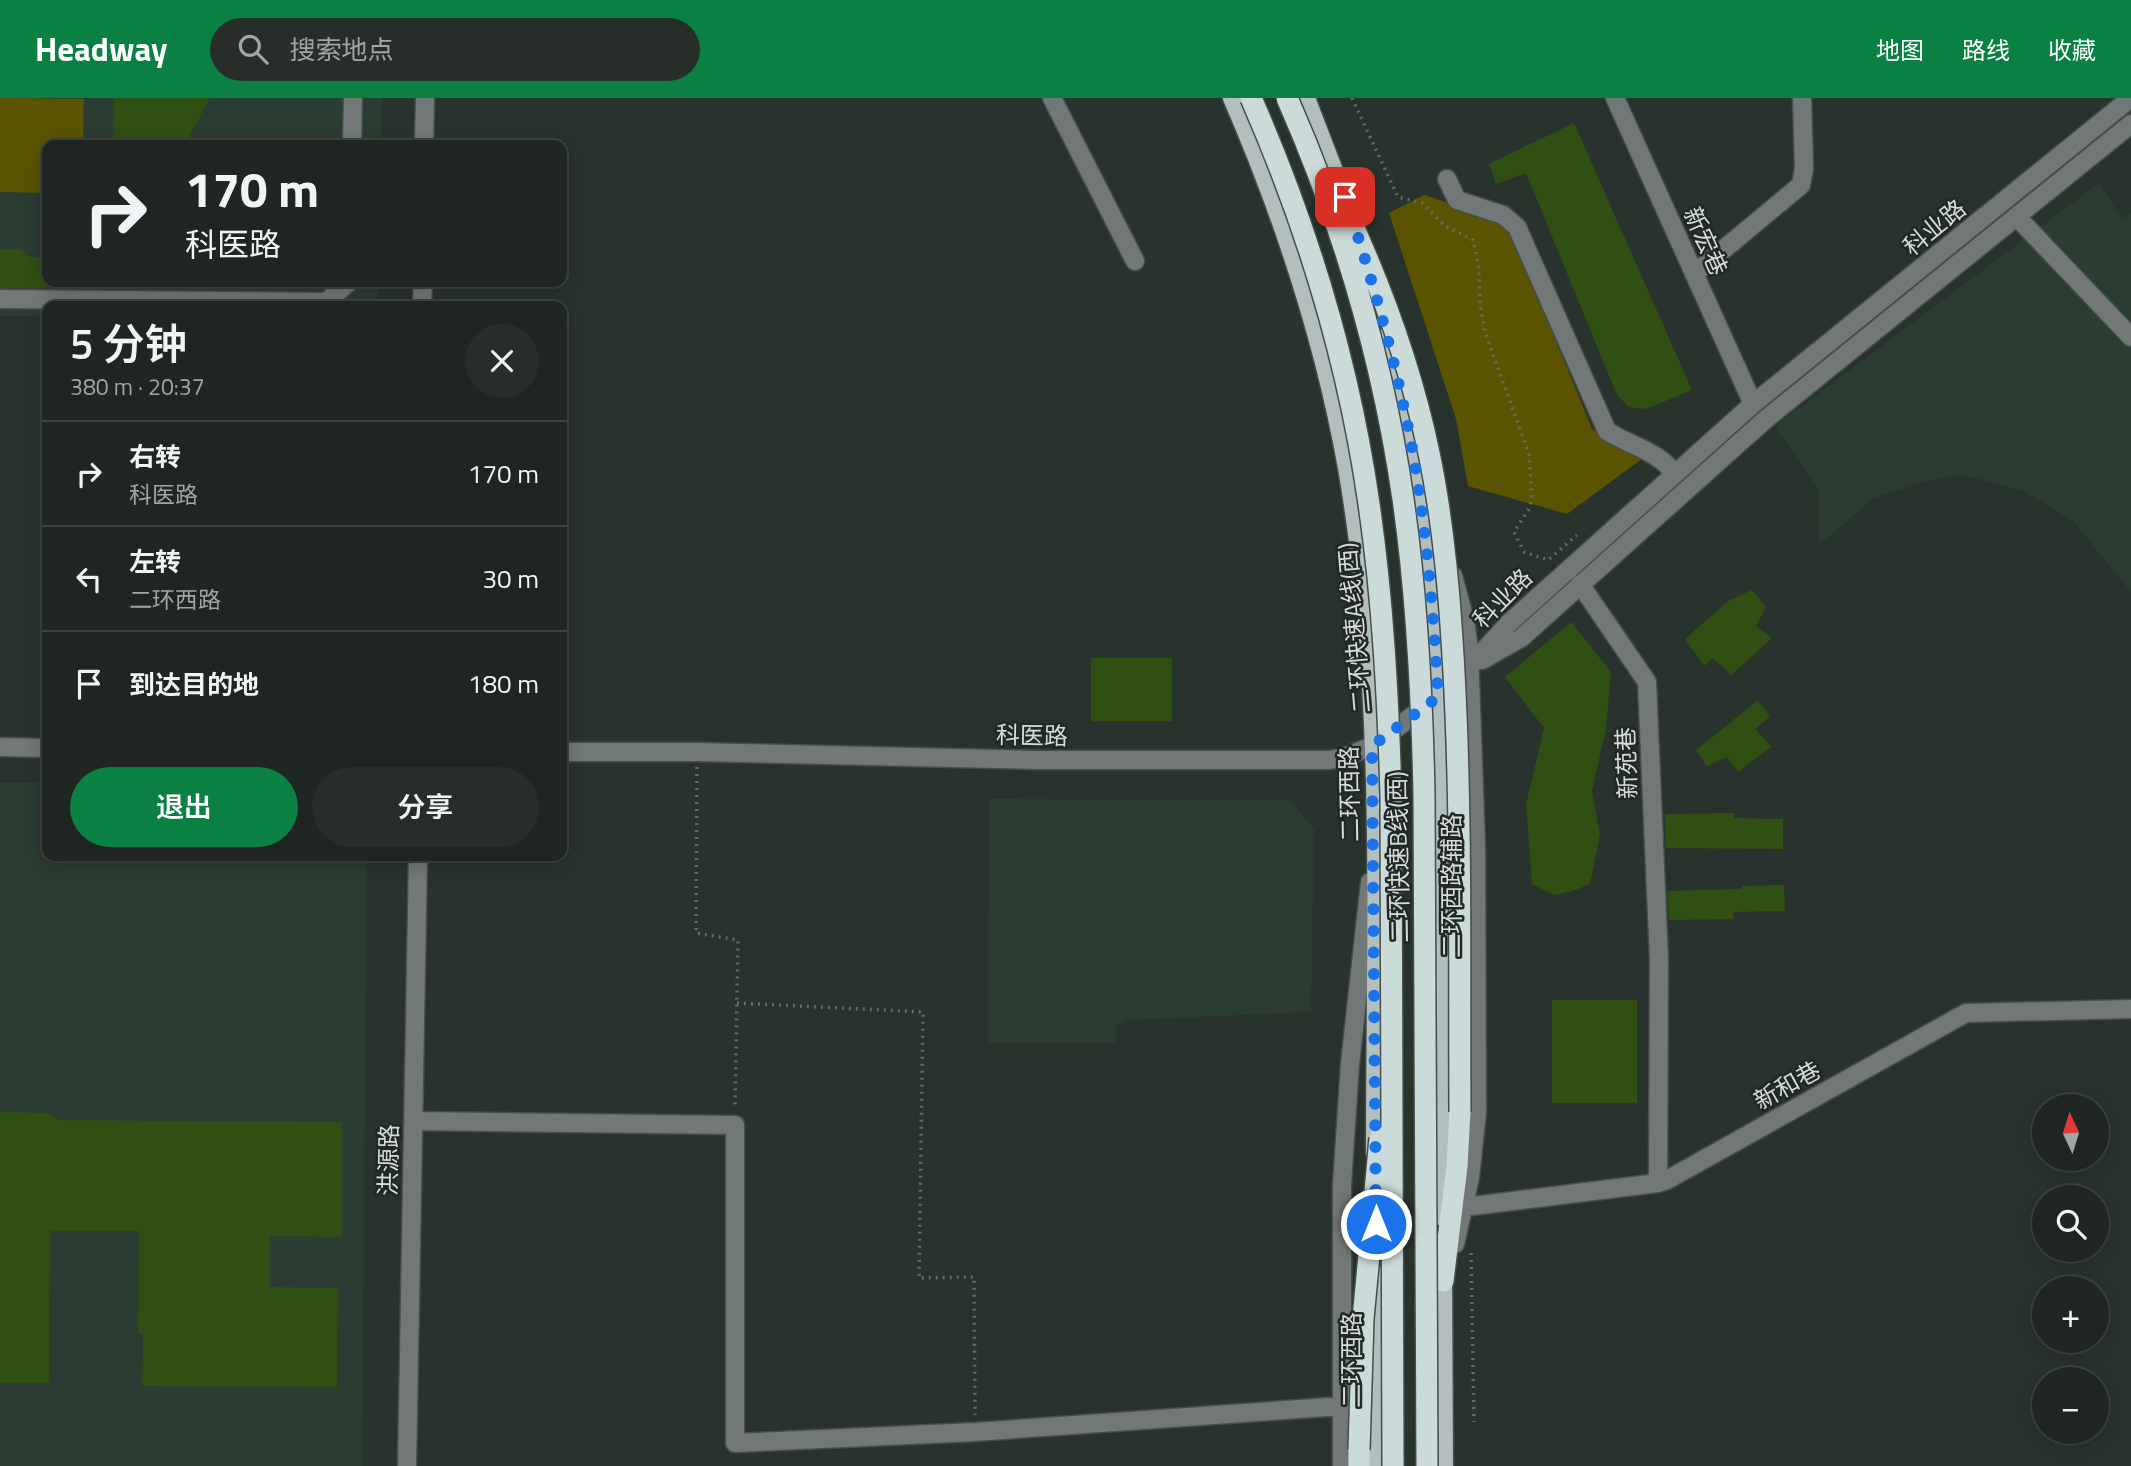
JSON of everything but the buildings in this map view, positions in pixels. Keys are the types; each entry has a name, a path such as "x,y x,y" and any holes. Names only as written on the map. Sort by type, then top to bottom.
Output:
{"highway":[{"name":"二环快速A线(西)","path":"1251,98 1286,183 1324,298 1351,403 1367,491 1378,575 1388,699 1393,1466"},
{"path":"1295,101 1385,303 1420,414 1436,493 1449,609 1456,720 1460,1112 1457,1166 1443,1281"},
{"name":"二环快速B线(西)","path":"1295,101 1369,331 1397,463 1412,572 1425,807 1427,1466"},
{"path":"1359,1466 1363,1319 1392,1006"}],"main road":[{"name":"二环西路","path":"1232,98 1282,220 1311,313 1335,407 1359,552 1372,746 1374,847 1376,1466"},
{"path":"1295,101 1345,197 1376,295 1401,392 1419,495 1431,597 1442,820 1444,1466"}],"street":[{"path":"352,140 353,98"},
{"path":"424,140 425,98"},
{"path":"1052,98 1135,261"},
{"name":"新宏巷","path":"1615,98 1754,404"},
{"path":"1694,274 1801,185 1804,168 1802,98"},
{"name":"科业路","path":"1470,666 1508,624 1754,404 2131,98"},
{"name":"科业路","path":"1470,666 1521,638 1766,419 2129,128"},
{"path":"1447,179 1457,200 1503,215 1517,227 1606,431 1653,453 1667,463 1675,474"},
{"path":"2017,217 2131,337"},
{"path":"327,301 343,287"},
{"path":"0,299 217,301"},
{"name":"二环西路辅路","path":"1419,495 1435,528 1457,590 1467,635 1476,833 1476,1112 1473,1161 1464,1207 1443,1281"},
{"name":"新苑巷","path":"1580,584 1647,682 1659,960 1656,1040 1658,1184"},
{"name":"科医路","path":"567,752 697,752 1035,760 1328,760 1345,757 1372,746 1438,697 1470,666"},
{"path":"0,747 42,748"},
{"path":"1342,1466 1343,1157 1352,1043 1374,847"},
{"name":"洪源路","path":"408,1466 418,861"},
{"name":"新和巷","path":"1464,1207 1658,1184 1966,1013 2131,1009"},
{"path":"414,1122 735,1125 735,1443 975,1432 1342,1406"}],"path":[{"path":"1352,98 1398,197 1422,203 1445,226 1473,240 1479,269 1480,303 1485,332 1529,454 1532,498 1529,509 1514,532 1524,552 1548,560 1584,529"},
{"path":"697,752 696,933 738,940 735,1125"},
{"path":"737,1003 923,1012 919,1278 974,1277 975,1432"},
{"path":"1472,1259 1474,1422"}],"shaded area":[{"path":"0,98 382,98 381,140 42,140 42,287 379,287 377,301 42,301 42,316 0,316"},
{"path":"0,98 84,99 83,140 42,140 42,193 0,192"},
{"path":"2100,182 2122,220 2131,213 2131,592 2073,521 2022,490 1963,475 1933,479 1874,498 1819,545 1819,490 1775,426"},
{"path":"1424,195 1507,221 1592,429 1646,456 1567,514 1468,486 1456,419 1389,213"},
{"path":"0,783 42,783 42,861 367,861 362,1466 0,1466"},
{"path":"989,799 1290,800 1314,830 1311,1012 1126,1020 1116,1026 1116,1043 988,1043"}],"route":[{"path":"1345,197 1376,295 1408,425 1429,570 1438,697 1372,746 1376,1224"}]}
